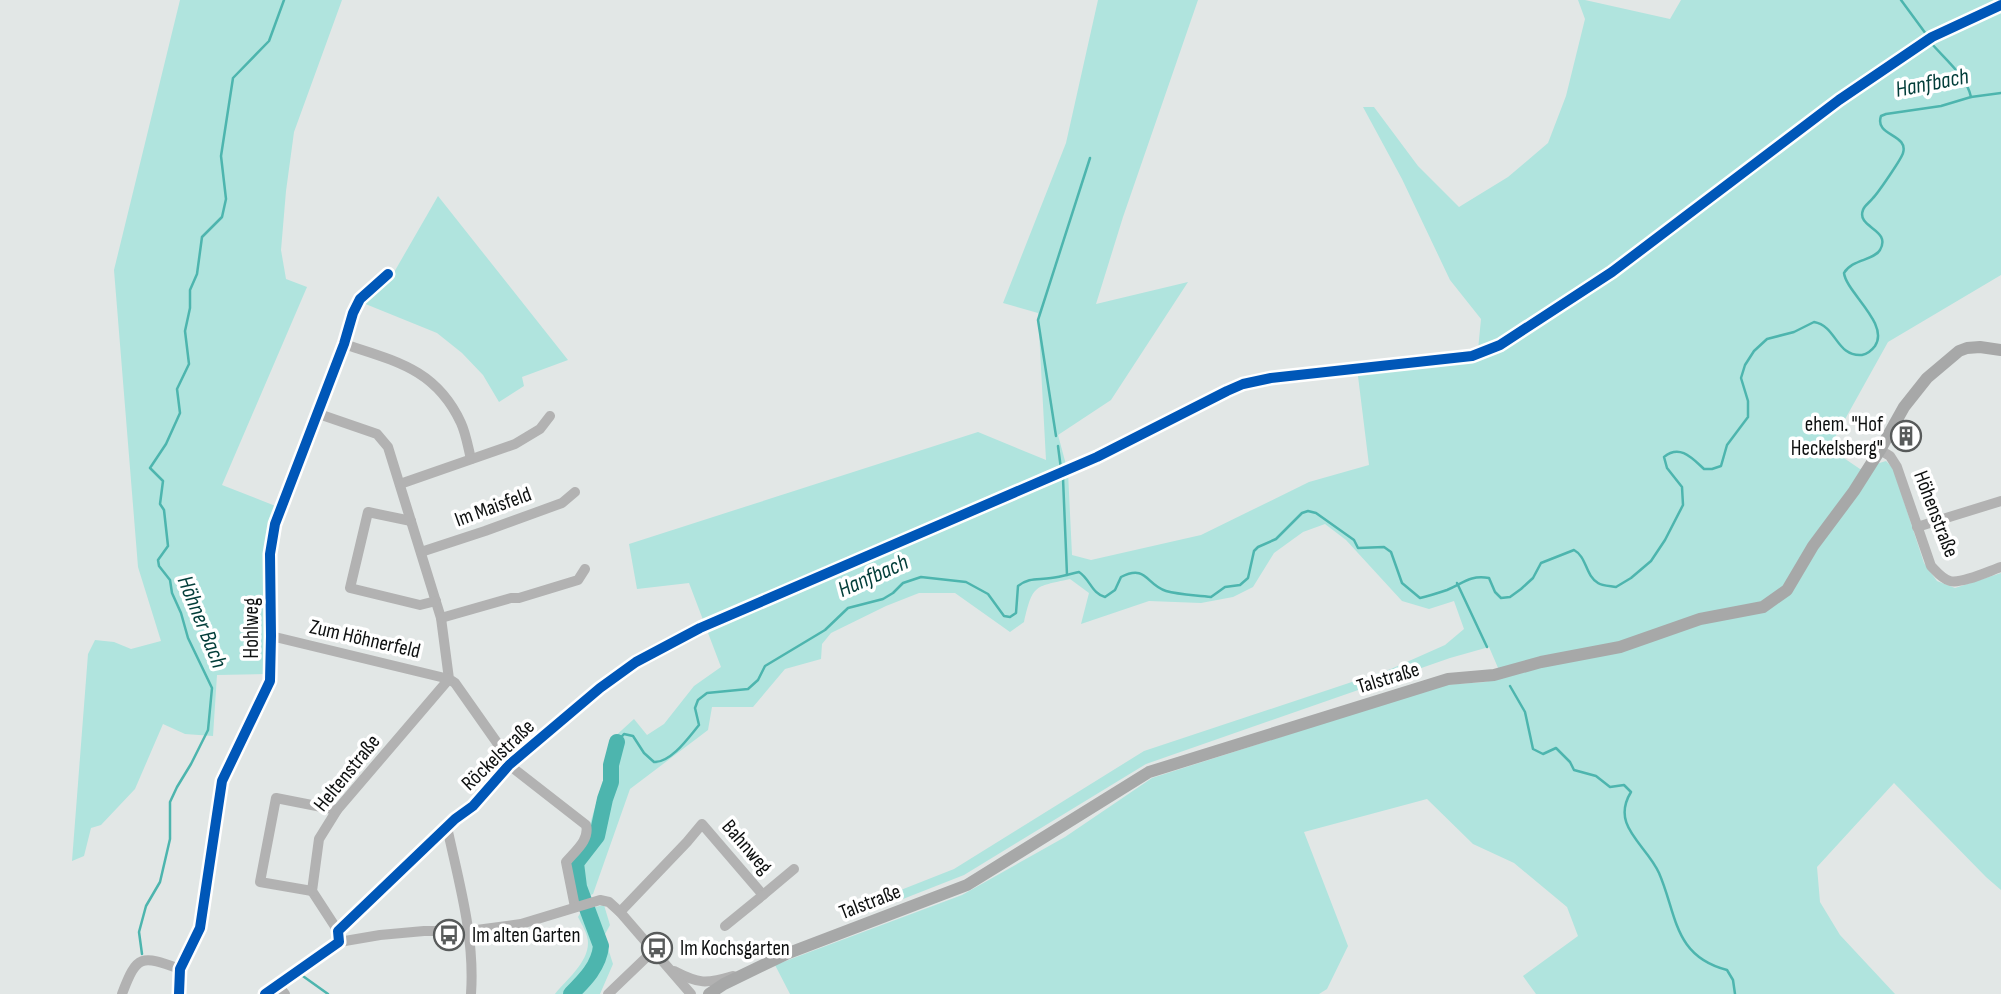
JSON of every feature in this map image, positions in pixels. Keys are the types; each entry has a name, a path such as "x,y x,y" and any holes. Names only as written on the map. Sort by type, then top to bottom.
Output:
{"main road":[{"name":"Talstraße","path":"709,994 786,954 967,885 1149,772 1448,679 1493,675 1541,662 1620,647 1700,619 1763,607 1787,590 1813,546 1854,491 1898,417 1927,378 1959,351 1980,347 2001,350"}],"street":[{"name":"Hohlweg","path":"179,994 180,969 200,928 222,781 270,681 270,554 278,513 344,344 353,313 360,299 388,274"},
{"path":"344,344 405,365 436,384 463,425 471,459"},
{"path":"316,413 377,435 388,447 441,618 449,679 455,682 505,754 509,765"},
{"path":"400,484 515,444 540,429 550,416"},
{"name":"Höhenstraße","path":"1880,450 1890,456 1897,467 1931,566 1941,576 1949,581 1959,581 2001,567"},
{"name":"Im Maisfeld","path":"421,552 562,503 575,492"},
{"path":"1917,527 2001,501"},
{"path":"411,521 368,512 350,587 420,605 436,601"},
{"path":"441,618 578,580 585,569"},
{"name":"Röckelstraße","path":"339,936 447,827 473,806 509,765 600,688 636,662 700,628"},
{"name":"Zum Höhnerfeld","path":"271,636 449,679"},
{"name":"Heltenstraße","path":"312,891 319,839 337,810 449,679"},
{"name":"Röckelstraße","path":"509,765 586,825 587,837 566,862 578,906"},
{"path":"337,810 276,798 260,882 312,891 339,936"},
{"name":"Bahnweg","path":"620,912 702,824 762,895"},
{"path":"447,827 469,931 473,966 471,994"},
{"name":"Bahnweg","path":"725,926 794,869"},
{"path":"265,994 339,936 469,931 521,924 600,900 609,902 620,912 691,994"},
{"path":"608,994 654,950"},
{"path":"122,994 131,969 141,961 154,960 180,969"},
{"path":"670,969 694,981 704,982 754,969"},
{"path":"277,984 285,994"}],"shaded area":[{"path":"180,0 342,0 294,132 286,191 281,250 286,279 307,287 222,485 278,507 272,524 269,674 217,675 213,736 185,734 163,724 135,789 101,825 91,828 84,856 72,861 88,654 95,640 114,642 131,649 161,641 138,567 114,270"},
{"path":"1098,0 1198,0 1096,304 1188,282 1111,400 1058,435 1068,472 1072,555 1091,560 1201,535 1309,482 1369,465 1357,368 1478,350 1481,319 1450,280 1402,179 1363,107 1374,107 1418,166 1459,207 1508,177 1548,143 1566,96 1585,19 1578,0 1670,19 1681,0 2001,0 2001,275 1888,342 1829,448 1860,469 1886,461 1893,468 1924,563 1937,581 1955,588 2001,573 2001,890 1894,783 1817,867 1820,902 1840,935 1895,994 1536,994 1523,976 1578,936 1567,907 1514,863 1473,844 1427,799 1304,832 1348,946 1327,989 1319,994 790,994 775,965 962,895 1065,837 1152,778 1443,685 1485,682 1502,677 1489,647 1450,658 1146,764 964,875 847,921 845,912 954,869 1144,751 1391,669 1445,645 1464,629 1454,601 1429,609 1402,601 1346,540 1325,524 1303,532 1274,553 1253,587 1233,597 1201,603 1149,601 1081,624 1089,593 1070,579 1036,590 1024,622 1010,632 955,593 919,593 831,633 822,644 821,659 785,669 753,707 712,707 708,730 630,789 593,894 581,899 572,869 585,841 604,777 611,740 634,719 647,735 664,724 694,686 721,667 689,583 637,589 629,544 978,432 1046,460 1038,313 1003,303 1066,143"},
{"path":"438,196 568,360 522,377 524,386 499,402 483,375 437,333 363,303 389,281"},
{"path":"604,905 610,925 604,936 613,964 600,994 555,994 576,971 587,950 587,936 578,917 582,910"}],"waterway":[{"name":"Höhner Bach","path":"142,954 139,932 146,906 160,882 170,839 170,802 208,730 212,688 188,638 170,580 159,566 158,560 168,546 164,510 160,504 163,481 150,468 166,444 180,413 177,389 189,364 185,331 190,308 190,290 197,274 202,237 222,217 226,199 221,156 233,78 269,41 284,0"},
{"path":"1901,0 1926,34"},
{"path":"1932,44 1960,75 1971,97"},
{"name":"Hanfbach","path":"617,742 624,734 633,736 644,753 654,762 667,758 699,725 695,708 698,700 707,693 748,689 758,680 765,666 825,630 848,608 883,599 903,583 921,577 966,582 988,594 1004,616 1010,617 1016,613 1018,586 1022,583 1079,572 1097,593 1105,597 1115,590 1121,577 1136,573 1166,591 1211,597 1225,587 1240,585 1248,578 1254,551 1276,539 1302,513 1308,511 1316,513 1354,540 1358,548 1384,547 1391,552 1402,583 1420,598 1482,577 1489,578 1501,598 1510,597 1533,578 1541,563 1574,550 1594,580 1602,585 1616,587 1651,561 1683,505 1682,487 1667,468 1664,457 1670,453 1681,452 1704,469 1721,466 1727,445 1748,417 1748,401 1741,378 1754,351 1767,339 1794,332 1814,322 1828,329 1841,346 1853,354 1862,355 1875,346 1877,328 1844,273 1852,265 1877,254 1882,243 1878,233 1864,221 1863,210 1894,168 1903,153 1903,147 1897,138 1882,128 1881,116 2001,93"},
{"path":"1056,436 1038,320 1090,158"},
{"path":"1058,446 1061,469"},
{"path":"1063,478 1067,575"},
{"path":"1457,583 1487,647"},
{"path":"1510,686 1525,712 1533,749 1543,754 1556,748 1574,770 1596,776 1610,787 1624,785 1631,792 1626,804 1627,825 1659,873 1686,944 1696,955 1727,970 1733,980 1735,994"},
{"name":"Hanfbach","path":"571,994 590,972 600,953 601,946 579,887 576,863 597,836 611,782 611,765 617,742"},
{"name":"Höhner Bach","path":"300,974 328,994"}],"cycle path":[{"path":"265,994 339,942 338,931 455,819 473,806 509,765 600,688 636,662 700,628 1097,457 1243,384 1271,378 1472,356 1500,345 1612,272 1839,100 1932,37 2001,5"},
{"path":"179,994 180,969 200,928 222,781 270,681 270,554 275,524 344,344 353,313 360,299 388,274"}],"place":[{"name":"ehem. \"Hof Heckelsberg\"","path":"1906,436"},
{"name":"Im alten Garten","path":"449,935"},
{"name":"Im Kochsgarten","path":"657,948"}]}
